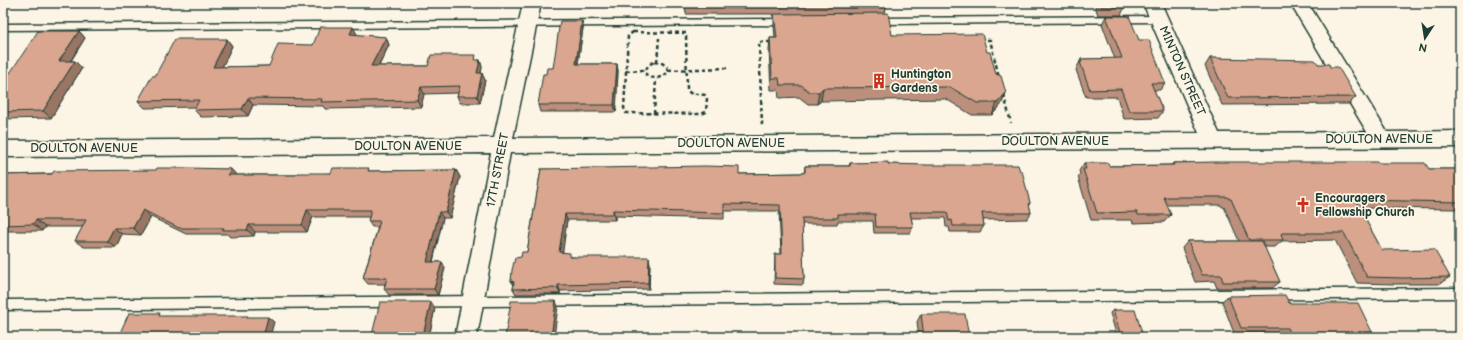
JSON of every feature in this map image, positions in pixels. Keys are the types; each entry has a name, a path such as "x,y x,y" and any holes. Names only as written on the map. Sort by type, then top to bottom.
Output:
{"street":[{"name":"17TH STREET","path":"466,337 502,145 532,3"},
{"path":"1299,3 1381,139"},
{"name":"MINTON STREET","path":"1156,11 1212,140"},
{"name":"DOULTON AVENUE","path":"3,148 1460,139"}],"lane":[{"path":"864,21 1156,11"},
{"path":"3,27 794,22"},
{"path":"3,305 1460,293"}],"path":[{"path":"632,32 686,33 687,69 687,91 690,93 705,95 707,98 706,112 702,114 630,114 624,111 628,34 632,32"},
{"path":"657,62 659,32"},
{"path":"974,40 990,40 999,78"},
{"path":"762,125 759,42 775,42"},
{"path":"645,70 649,64 657,62 665,64 668,70"},
{"path":"668,70 727,68"},
{"path":"645,70 648,76 656,79 665,76 668,70"},
{"path":"626,71 645,70"},
{"path":"654,114 656,79"},
{"path":"1003,93 1011,123"}],"building":[{"path":"773,3 887,3 887,4 773,5"},
{"path":"1100,3 1124,3 1125,7 1102,7"},
{"path":"888,13 892,35 982,34 987,52 990,52 996,74 1001,76 1006,93 997,103 977,103 950,87 823,88 819,92 810,92 801,85 780,85 779,78 772,78 770,38 777,38 774,14"},
{"path":"1106,16 1129,16 1139,40 1149,40 1165,83 1151,83 1163,111 1129,111 1121,89 1090,90 1080,62 1082,62 1081,59 1122,58"},
{"path":"560,21 582,21 576,64 617,64 614,105 538,105 543,74 546,74 547,68 553,68"},
{"path":"320,27 353,27 350,34 386,37 371,66 428,66 431,55 476,55 475,60 480,60 477,73 482,73 477,96 457,96 460,86 421,87 417,100 321,102 322,99 248,98 242,109 194,110 199,100 138,101 152,76 155,76 175,39 227,39 213,67 269,66 278,44 313,45"},
{"path":"38,31 79,31 59,61 75,61 43,111 3,112 3,73 10,73"},
{"path":"1210,58 1315,60 1318,64 1329,64 1330,67 1338,67 1356,97 1228,98"},
{"path":"888,162 888,164 928,165 1018,165 1020,171 1022,171 1031,213 982,213 984,226 953,226 952,220 949,221 947,212 910,212 913,227 876,227 875,214 838,214 838,218 802,218 804,279 775,278 775,254 782,254 780,205 724,204 724,213 613,210 613,214 565,214 559,252 570,253 570,257 649,257 648,283 558,285 558,288 513,289 514,282 511,281 512,270 515,258 521,257 522,252 527,252 541,169 706,166 739,167 739,174 803,173 805,172 805,166 850,166 850,163"},
{"path":"1084,163 1108,163 1109,166 1174,165 1173,163 1425,163 1429,169 1460,169 1460,202 1355,200 1382,250 1434,249 1450,277 1367,277 1344,233 1282,233 1283,240 1249,240 1231,199 1228,197 1164,197 1171,215 1138,215 1137,212 1097,213 1083,169 1086,169"},
{"path":"157,168 231,169 228,175 296,175 297,173 331,173 333,168 369,168 368,171 456,170 446,212 439,212 427,262 442,262 434,289 384,289 387,278 363,278 380,221 368,221 371,210 307,210 302,225 249,225 247,230 223,230 224,228 179,228 143,210 133,228 114,228 107,241 75,241 86,220 36,220 33,224 3,225 3,175 52,174 54,171 156,170"},
{"path":"1188,241 1262,241 1280,282 1223,282 1221,275 1202,275"},
{"path":"1285,295 1289,303 1358,303 1373,334 1370,334 1371,337 1292,337 1288,328 1241,328 1228,296"},
{"path":"511,301 556,301 551,337 505,337"},
{"path":"380,302 431,302 423,335 421,335 421,337 378,337 378,335 372,335"},
{"path":"1113,310 1135,310 1143,336 1121,336"},
{"path":"129,313 160,313 159,316 268,317 263,337 118,337"},
{"path":"921,314 965,314 969,337 924,337"}],"place":[{"name":"Huntington Gardens","path":"879,81"},
{"name":"Encouragers Fellowship Church","path":"1303,205"}]}
